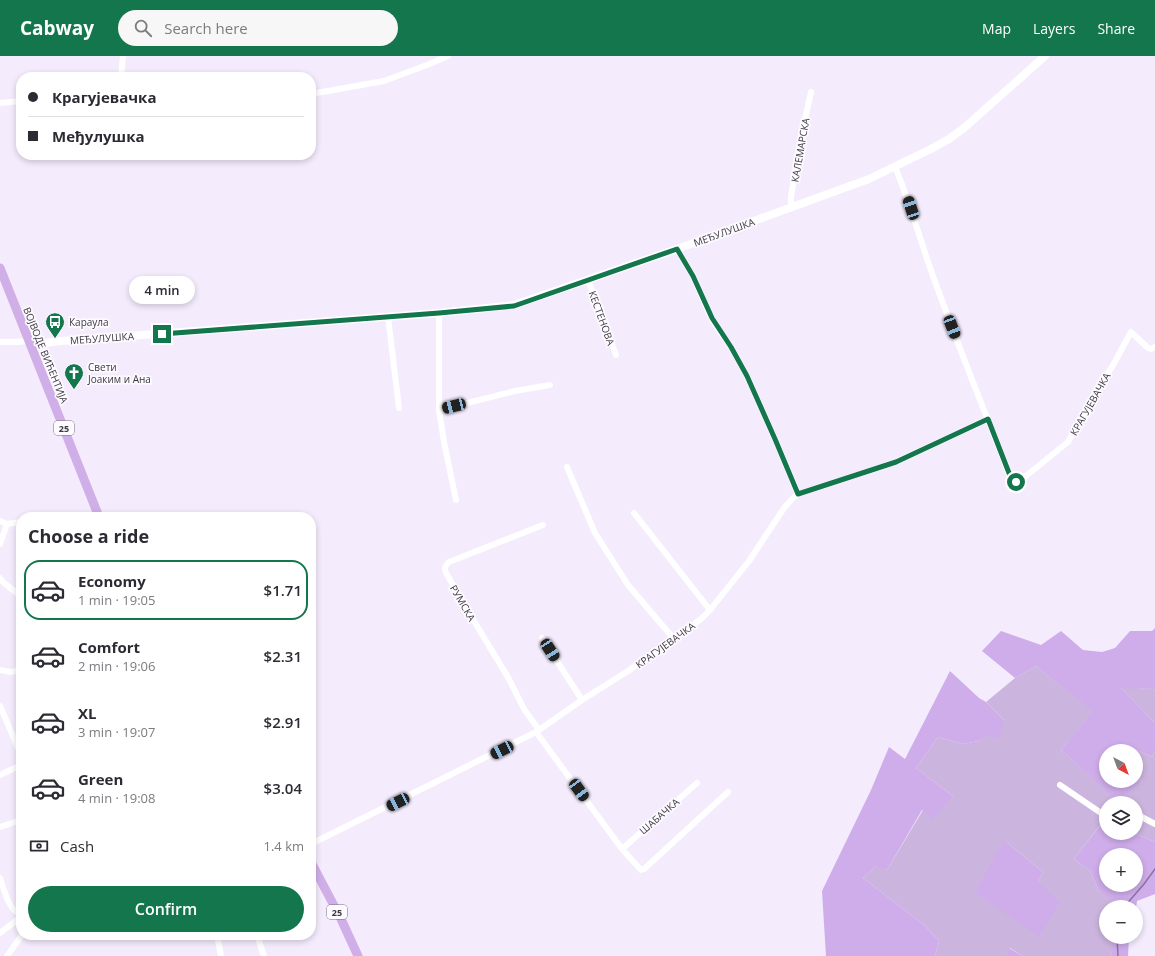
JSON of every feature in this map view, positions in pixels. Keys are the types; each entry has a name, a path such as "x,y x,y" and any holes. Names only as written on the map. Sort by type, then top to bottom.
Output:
{"main road":[{"name":"ВОЈВОДЕ ВИЋЕНТИЈА","path":"0,268 2,281 30,344 97,512"},
{"name":"25","path":"316,872 351,939 358,956"}],"street":[{"path":"122,72 124,56"},
{"path":"316,93 384,81 448,56"},
{"name":"МЕЂУЛУШКА","path":"30,344 514,306 850,187 895,167 931,149 964,128 1045,56"},
{"name":"КАЛЕМАРСКА","path":"791,208 800,142 811,92"},
{"path":"0,103 16,101"},
{"name":"КРАГУЈЕВАЧКА","path":"895,167 907,195 933,275 966,363 1014,481 1019,481 1068,442 1095,392 1112,367 1131,332 1148,348 1151,349 1155,347"},
{"path":"677,249 693,276 711,316 731,347 747,376 798,494"},
{"name":"КЕСТЕНОВА","path":"588,280 616,355"},
{"path":"439,313 439,410 456,500"},
{"path":"388,317 399,408"},
{"path":"0,342 30,344"},
{"path":"439,410 515,391 550,385"},
{"name":"КРАГУЈЕВАЧКА","path":"316,842 538,731 674,639 701,619 710,610 749,562 784,508 798,494 896,462 988,419"},
{"path":"567,467 595,533 628,585 674,639"},
{"path":"634,513 710,610"},
{"path":"0,521 7,524 16,522"},
{"path":"0,544 7,524"},
{"name":"РУМСКА","path":"538,731 524,709 509,679 476,626 445,569 449,562 543,526"},
{"path":"0,578 16,592"},
{"path":"542,638 582,700"},
{"path":"0,670 11,672 16,671"},
{"path":"0,706 16,743"},
{"path":"538,731 622,849 641,870 644,869 728,792"},
{"path":"0,775 16,767"},
{"name":"ШАБАЧКА","path":"622,849 697,783"},
{"path":"1060,785 1099,813"},
{"path":"1143,818 1155,824"},
{"path":"0,827 16,822"},
{"path":"0,878 12,908 16,912"},
{"path":"0,933 16,921"},
{"path":"7,956 18,940"},
{"path":"218,940 221,956"},
{"path":"259,940 264,956"}],"shaded area":[{"path":"1155,628 1155,691 1153,689 1121,688 1155,723 1155,751 1152,757 1143,753 1143,744 1099,744 1099,785 1061,750 1093,712 1036,666 1015,678 982,651 1001,631 1041,645 1061,631 1083,650 1102,652 1115,648 1130,631 1152,631"},
{"path":"1036,666 1094,712 1061,750 1099,784 1099,788 1103,788 1112,796 1099,796 1099,826 1074,859 1090,871 1099,892 1123,898 1122,900 1099,900 1099,944 1112,944 1112,952 1110,956 1023,956 1010,948 1006,956 935,956 939,941 924,925 863,878 877,865 887,870 923,810 953,796 916,768 938,737 963,744 979,741 1004,720 986,702 1015,678","holes":["1004,840 1043,872 1038,882"]},
{"path":"950,671 979,698 986,702 1004,720 999,739 987,735 979,741 963,744 938,737 916,768 953,796 932,820 922,810 887,870 876,866 863,878 924,925 939,941 935,956 826,956 822,891 871,790 889,747 905,759"},
{"path":"1120,687 1153,689 1155,691 1155,723"},
{"path":"1155,751 1155,842 1143,837 1143,796 1124,796 1134,788 1143,788 1143,753 1152,757"},
{"path":"1103,788 1135,788 1125,796 1111,796"},
{"path":"1099,827 1099,840 1143,840 1143,837 1155,842 1155,894 1140,900 1113,900 1101,892 1143,892 1143,848 1099,848 1099,891 1090,871 1074,859"},
{"path":"1004,840 1043,872 1038,882 1060,902 1039,937 975,892"},
{"path":"1112,944 1129,944 1128,956 1110,956 1112,952"},
{"path":"1009,948 1023,956 1006,956"}],"waterway":[{"path":"1130,900 1155,869"},
{"path":"1117,944 1118,956"}],"place":[{"name":"Караула","path":"55,339"},
{"name":"Свети Јоаким и Ана","path":"74,390"}],"route":[{"path":"162,334 514,306 677,249 693,276 716,326 731,347 747,376 798,494 896,462 938,444 988,419 1009,473 1016,482"}]}
